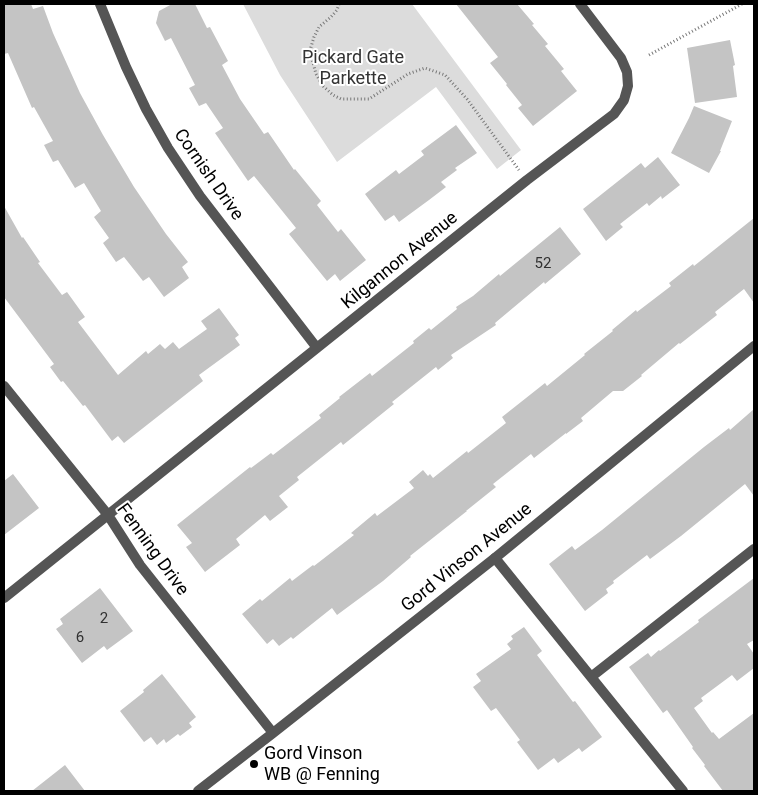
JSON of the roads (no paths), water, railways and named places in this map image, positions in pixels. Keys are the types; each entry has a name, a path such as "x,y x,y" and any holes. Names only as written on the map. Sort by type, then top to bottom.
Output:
{"street":[{"name":"Cornish Drive","path":"100,4 126,67 146,109 168,148 200,196 317,348"},
{"name":"Kilgannon Avenue","path":"4,598 527,180 614,114 624,100 628,86 627,72 621,58 580,4"},
{"name":"Gord Vinson Avenue","path":"198,791 495,558 754,346"},
{"name":"Fenning Drive","path":"4,386 108,515 140,565 273,733"},
{"path":"591,677 754,549"},
{"path":"495,558 683,791"}],"place":[{"name":"Gord Vinson WB @ Fenning","path":"254,764"}],"park label":[{"name":"Pickard Gate Parkette","path":"353,68"}]}
